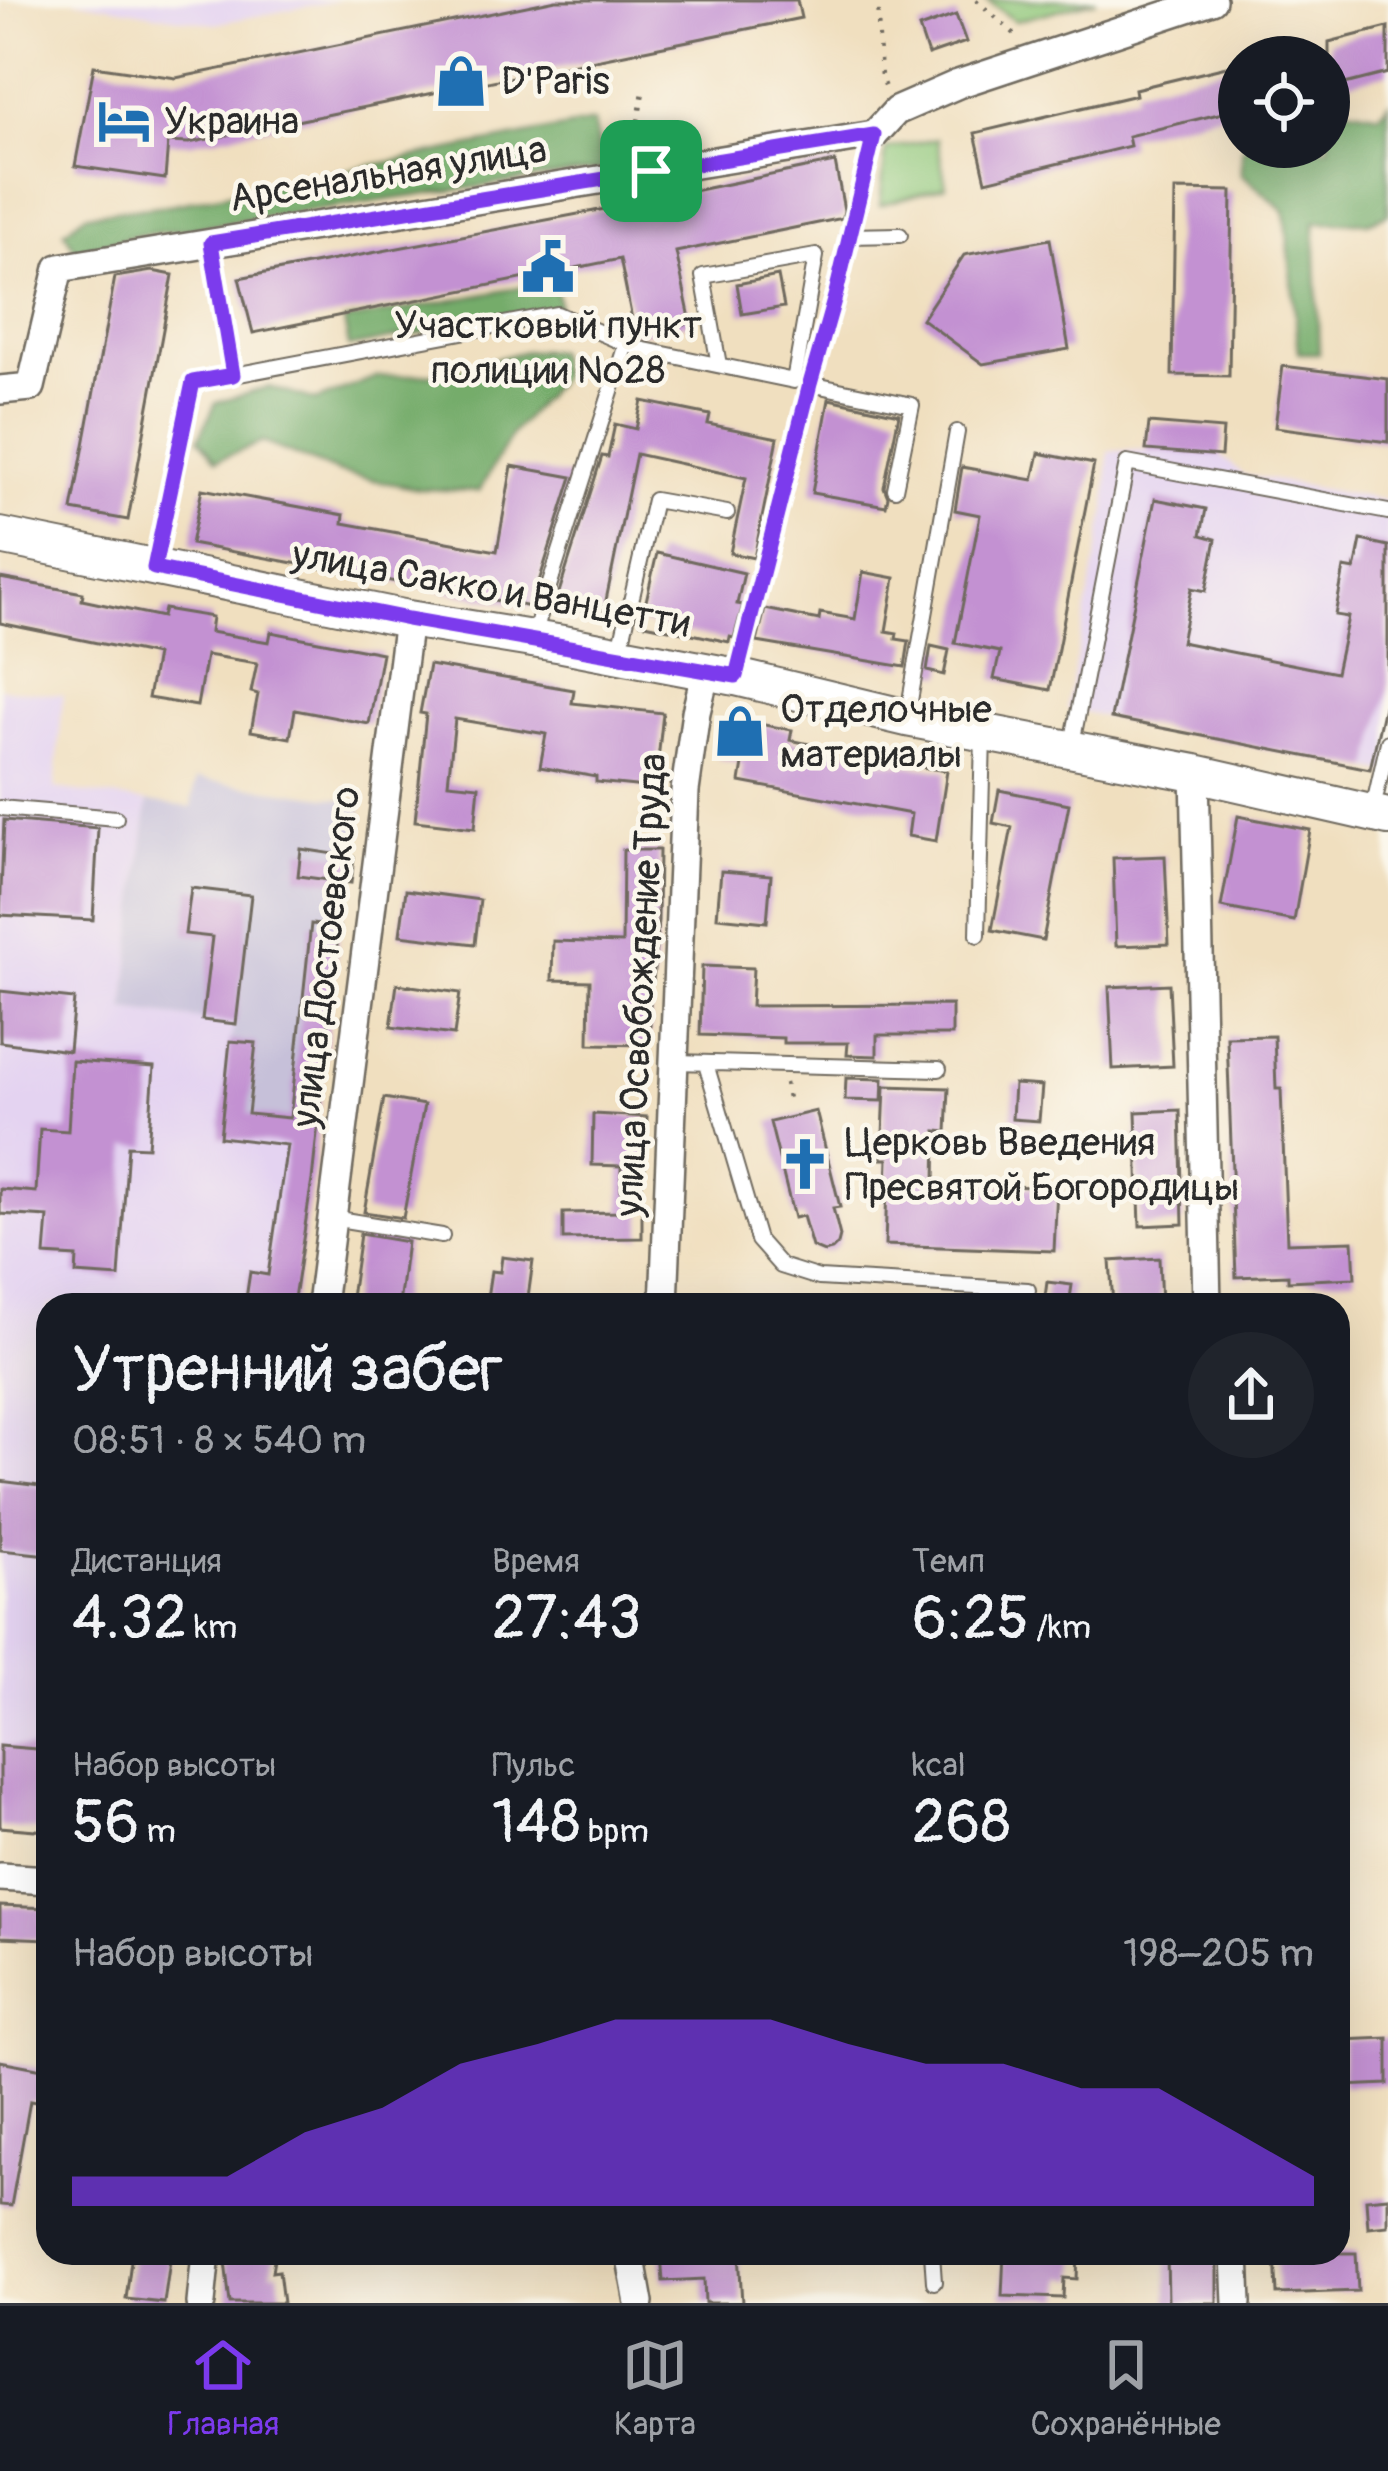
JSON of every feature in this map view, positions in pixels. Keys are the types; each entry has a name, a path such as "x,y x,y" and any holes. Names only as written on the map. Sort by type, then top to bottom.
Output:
{"street":[{"name":"Арсенальная улица","path":"0,390 31,387 59,268 874,135 896,111 958,84 1211,0"},
{"name":"улица Сакко и Ванцетти","path":"0,536 408,619 721,674 907,718 1195,773 1380,815"},
{"name":"улица Достоевского","path":"323,1293 408,619"},
{"name":"улица Освобождение Труда","path":"665,1293 685,791 696,712 721,674"},
{"path":"1195,773 1207,1293"},
{"path":"0,1877 36,1879"},
{"path":"201,2303 205,2265"},
{"path":"633,2265 639,2303"},
{"path":"1236,2265 1238,2303"}],"lane":[{"path":"721,674 836,293 874,135"},
{"path":"848,236 900,236"},
{"path":"154,568 193,382 557,314 626,344 794,381 816,256 703,275 719,364"},
{"path":"808,302 836,293"},
{"path":"535,639 626,344"},
{"path":"810,384 912,405 896,489"},
{"path":"907,718 957,432"},
{"path":"1071,749 1127,463 1388,512"},
{"path":"619,654 653,500 727,513"},
{"path":"978,935 983,731"},
{"path":"1380,815 1388,742"},
{"path":"0,808 116,818"},
{"path":"676,1062 939,1069"},
{"path":"706,1064 758,1240 781,1266 819,1278 1028,1290"},
{"path":"332,1218 442,1236"},
{"path":"623,2303 629,2265"},
{"path":"933,2265 934,2282"}],"path":[{"path":"878,0 881,78"},
{"path":"976,0 1040,57"},
{"path":"644,86 633,150 651,171"},
{"path":"211,243 233,375"}],"shaded area":[{"path":"73,0 341,0 214,24"},
{"path":"1149,423 1223,429 1221,456 1244,475 1388,501 1388,773 1066,709 1106,510 1109,451 1146,450"},
{"path":"0,688 63,695 55,789 148,802 125,1010 236,1024 220,1137 315,1148 295,1293 36,1293 36,1830 0,1827"},
{"path":"196,779 362,802 351,883 339,927 315,1148 220,1137 235,1024 125,1010 148,802 192,807"}],"green space":[{"path":"986,0 1097,0 1015,21"},
{"path":"1388,103 1388,214 1368,222 1315,222 1319,353 1299,353 1285,211 1242,174 1242,168 1350,168 1350,109 1380,114"},
{"path":"594,122 604,169 134,236 76,251 64,231 86,214 169,205"},
{"path":"937,139 946,186 880,205 886,149"},
{"path":"554,281 559,306 349,347 344,321"},
{"path":"525,351 556,351 560,378 512,433 479,491 419,489 340,473 263,442 217,460 199,438 216,403 269,387 316,401 376,377 444,373"}],"building":[{"path":"556,0 797,0 801,18 189,143 168,142 165,179 75,166 94,66 176,78"},
{"path":"956,15 966,42 928,55 919,28"},
{"path":"1388,27 1388,73 1350,83 1350,37"},
{"path":"1218,69 1218,114 1128,136 1130,146 986,181 975,133 1136,95 1135,89"},
{"path":"835,162 843,218 676,252 691,323 635,334 620,259 253,333 239,278 610,208"},
{"path":"1175,190 1232,191 1229,376 1172,375"},
{"path":"1050,239 1069,349 983,364 922,319 964,255"},
{"path":"152,271 173,275 128,520 72,510 115,277"},
{"path":"778,276 784,307 742,314 737,284"},
{"path":"1283,366 1388,379 1388,442 1275,427"},
{"path":"829,399 899,414 884,487 886,506 812,493"},
{"path":"642,401 710,415 708,424 778,438 754,558 730,553 746,478 636,454 603,615 555,605 602,456 608,457 615,424 636,429"},
{"path":"1149,423 1223,429 1221,456 1146,450"},
{"path":"1039,453 1094,464 1050,690 994,679 1000,652 955,643 980,515 955,510 962,467 1033,480"},
{"path":"512,466 572,477 531,607 191,544 202,489 344,515 343,523 497,551"},
{"path":"1155,499 1206,509 1201,535 1216,539 1206,591 1192,588 1181,642 1336,673 1348,617 1335,615 1344,568 1355,570 1361,540 1388,546 1388,689 1370,769 1111,718"},
{"path":"657,553 744,573 737,604 743,605 734,638 729,642 641,623"},
{"path":"863,572 895,578 886,631 909,641 905,667 757,642 765,609 819,620 820,613 855,619"},
{"path":"0,578 83,593 82,600 162,617 164,609 212,617 210,632 269,642 271,632 382,653 369,724 295,710 290,738 251,731 258,694 251,692 257,663 206,655 197,706 148,698 156,655 0,623"},
{"path":"931,646 949,650 944,675 927,671"},
{"path":"429,665 574,690 572,703 663,713 655,788 596,782 596,777 540,767 546,734 455,719 448,783 479,786 475,828 415,821 426,714 420,713"},
{"path":"725,718 792,730 790,740 862,758 947,771 936,841 908,836 911,814 740,782 743,764 718,759"},
{"path":"999,790 1069,804 1043,940 992,930 1012,827 993,823"},
{"path":"1238,816 1310,830 1294,921 1221,907"},
{"path":"4,820 98,828 93,920 0,915"},
{"path":"301,849 354,857 351,883 298,876"},
{"path":"623,850 659,850 650,1045 589,1044 590,981 552,980 553,941 622,943"},
{"path":"1165,856 1169,944 1116,946 1113,858"},
{"path":"721,871 771,875 767,922 717,917"},
{"path":"191,888 251,895 236,1024 202,1020 212,937 185,934"},
{"path":"406,890 480,900 475,944 400,935"},
{"path":"311,924 339,927 295,1293 247,1293 250,1272 268,1275 287,1145 220,1137 230,1041 256,1043 248,1114 290,1118"},
{"path":"702,966 753,968 751,1006 952,1005 952,1035 877,1035 877,1056 847,1055 848,1043 700,1035"},
{"path":"397,984 460,993 454,1035 391,1027"},
{"path":"1169,984 1173,1066 1113,1069 1109,987"},
{"path":"0,991 74,999 69,1051 0,1042"},
{"path":"1274,1036 1276,1089 1281,1089 1287,1243 1353,1241 1355,1278 1236,1277 1227,1037"},
{"path":"72,1061 154,1067 148,1147 128,1146 119,1277 76,1274 77,1257 45,1255 48,1217 0,1214 0,1189 36,1192 40,1129 68,1131"},
{"path":"846,1078 883,1079 882,1101 845,1100"},
{"path":"1014,1084 1042,1086 1039,1121 1012,1119"},
{"path":"885,1086 949,1088 947,1132 936,1131 935,1183 1057,1188 1054,1251 885,1245"},
{"path":"384,1098 424,1105 403,1218 364,1212"},
{"path":"1180,1110 1183,1224 1140,1226 1136,1112"},
{"name":"Церковь Введения Пресвятой Богородицы","path":"816,1111 840,1207 833,1208 838,1244 824,1252 812,1247 803,1216 794,1218 770,1122"},
{"path":"593,1114 647,1117 642,1238 563,1239 563,1213 621,1212 621,1166 592,1165"},
{"path":"360,1234 407,1242 401,1293 352,1293"},
{"path":"502,1257 533,1261 529,1293 488,1293 491,1271 500,1272"},
{"path":"1159,1258 1160,1293 1112,1293 1110,1261"},
{"path":"1047,1282 1072,1285 1071,1293 1046,1293"},
{"path":"0,1481 36,1486 36,1554 0,1550"},
{"path":"0,1746 36,1749 36,1830 0,1827"},
{"path":"0,1906 36,1908 36,1938 0,1937"},
{"path":"1388,2038 1388,2084 1350,2086 1350,2040"},
{"path":"0,2061 36,2068 36,2102 30,2101 11,2206 0,2205"},
{"path":"1388,2197 1388,2225 1368,2227 1366,2199"},
{"path":"1350,2253 1356,2253 1358,2291 1277,2294 1276,2265 1350,2265"},
{"path":"130,2265 169,2265 164,2303 126,2299"},
{"path":"225,2265 273,2265 272,2272 279,2271 283,2303 230,2303"},
{"path":"662,2265 740,2265 742,2303 705,2303 704,2279 663,2281"},
{"path":"1003,2265 1078,2265 1077,2279 1064,2278 1063,2298 1002,2296"},
{"path":"1167,2265 1217,2265 1217,2303 1168,2303"}],"place":[{"name":"D'Paris","path":"461,81"},
{"name":"Украина","path":"124,121"},
{"name":"Участковый пункт полиции №28","path":"548,267"},
{"name":"Отделочные материалы","path":"740,731"},
{"name":"Церковь Введения Пресвятой Богородицы","path":"805,1164"}],"route":[{"path":"874,135 736,676 408,619 154,568 193,382 233,375 211,243 651,171 874,135"}]}
